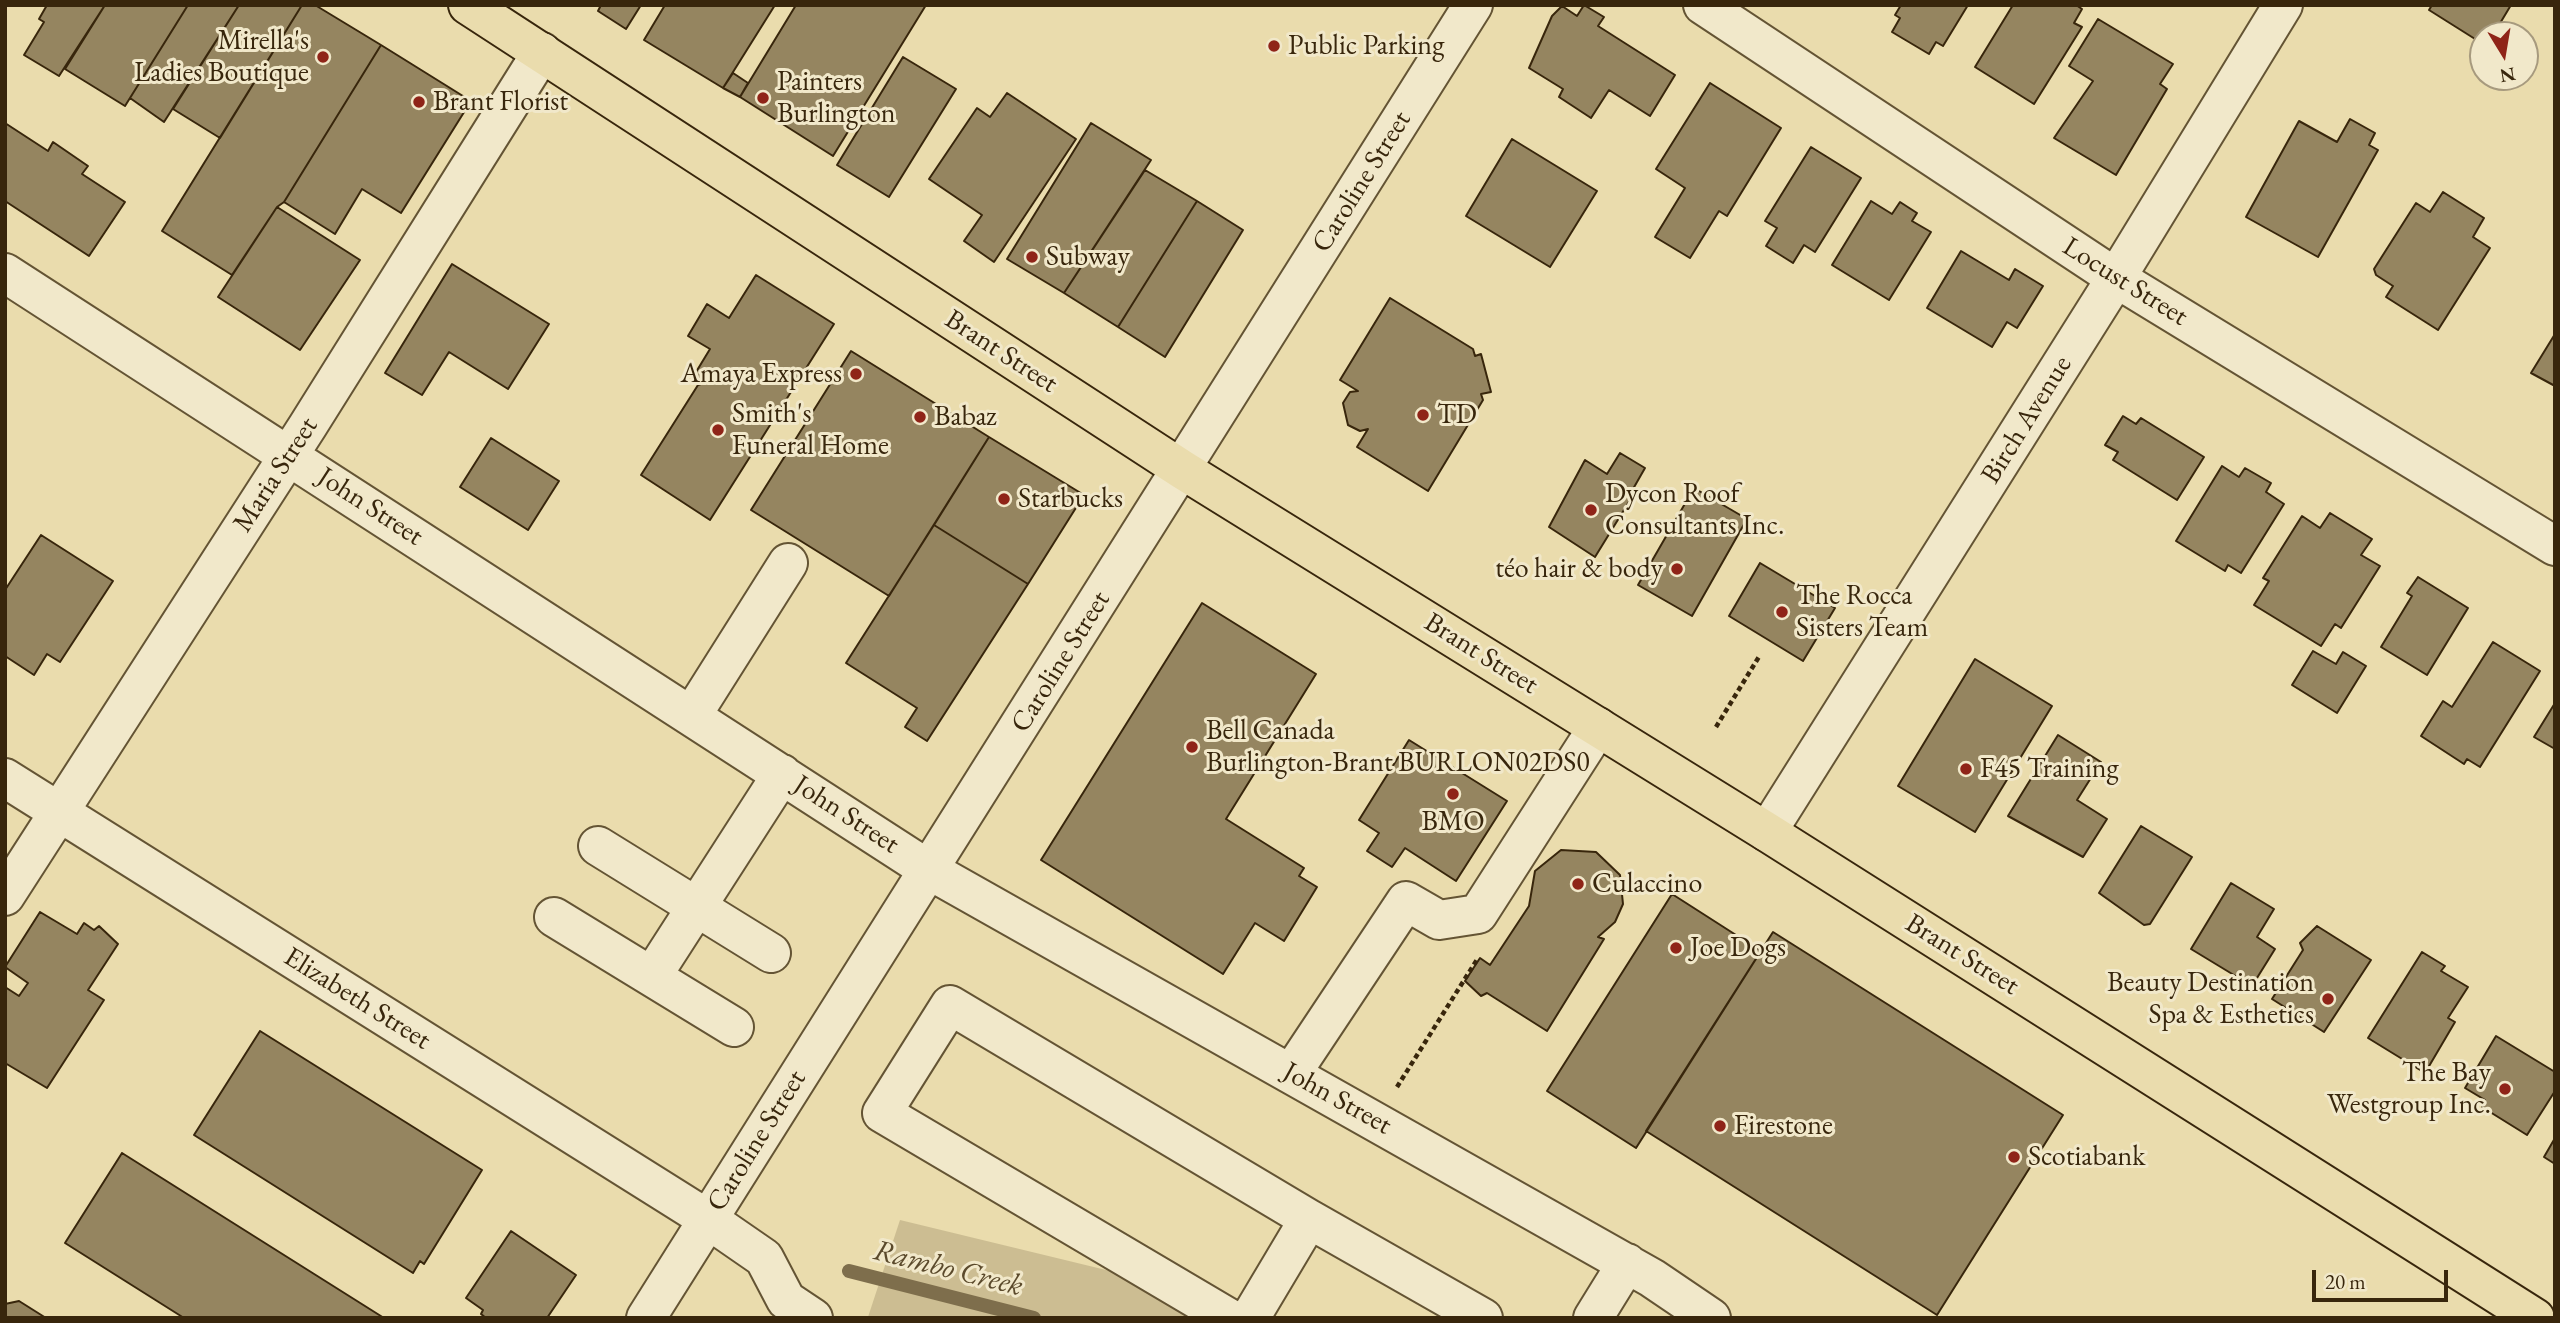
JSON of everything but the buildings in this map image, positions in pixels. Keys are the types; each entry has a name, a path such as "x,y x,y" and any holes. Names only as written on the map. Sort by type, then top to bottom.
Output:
{"main road":[{"name":"Brant Street","path":"468,5 1183,470 1767,832 2535,1318"}],"street":[{"name":"Caroline Street","path":"646,1318 824,1032 1183,470 1473,5"},
{"name":"Locust Street","path":"1703,5 2116,278 2555,546"},
{"name":"Birch Avenue","path":"1767,832 2116,278 2283,5"},
{"name":"Maria Street","path":"5,896 289,454 542,52"},
{"name":"John Street","path":"5,273 929,870 1627,1264 1711,1318"},
{"path":"692,715 788,563"},
{"path":"1291,1073 1406,901 1439,920 1478,915 1598,727"},
{"path":"652,976 782,774"},
{"name":"Elizabeth Street","path":"5,778 709,1220 765,1258 786,1300 813,1318"},
{"path":"598,846 771,953"},
{"path":"554,917 734,1027"},
{"path":"1229,1318 882,1113 950,1005 1309,1219 1483,1318"},
{"path":"1250,1318 1309,1219"},
{"path":"1593,1318 1627,1264"}],"path":[{"path":"1716,727 1759,655"}],"shaded area":[{"path":"900,1220 1135,1277 1187,1318 868,1317"}],"waterway":[{"name":"Rambo Creek","path":"849,1271 1034,1318"}],"place":[{"name":"Public Parking","path":"1274,46"},
{"name":"Mirella's Ladies Boutique","path":"323,57"},
{"name":"Painters Burlington","path":"763,98"},
{"name":"Brant Florist","path":"419,102"},
{"name":"Subway","path":"1032,257"},
{"name":"Amaya Express","path":"856,374"},
{"name":"TD","path":"1423,415"},
{"name":"Babaz","path":"920,417"},
{"name":"Smith's Funeral Home","path":"718,430"},
{"name":"Starbucks","path":"1004,499"},
{"name":"Dycon Roof Consultants Inc.","path":"1591,510"},
{"name":"téo hair & body","path":"1677,569"},
{"name":"The Rocca Sisters Team","path":"1782,612"},
{"name":"Bell Canada Burlington-Brant BURLON02DS0","path":"1192,747"},
{"name":"F45 Training","path":"1966,769"},
{"name":"BMO","path":"1453,794"},
{"name":"Culaccino","path":"1578,884"},
{"name":"Joe Dogs","path":"1676,948"},
{"name":"Beauty Destination Spa & Esthetics","path":"2328,999"},
{"name":"The Bay Westgroup Inc.","path":"2505,1089"},
{"name":"Firestone","path":"1720,1126"},
{"name":"Scotiabank","path":"2014,1157"}]}
